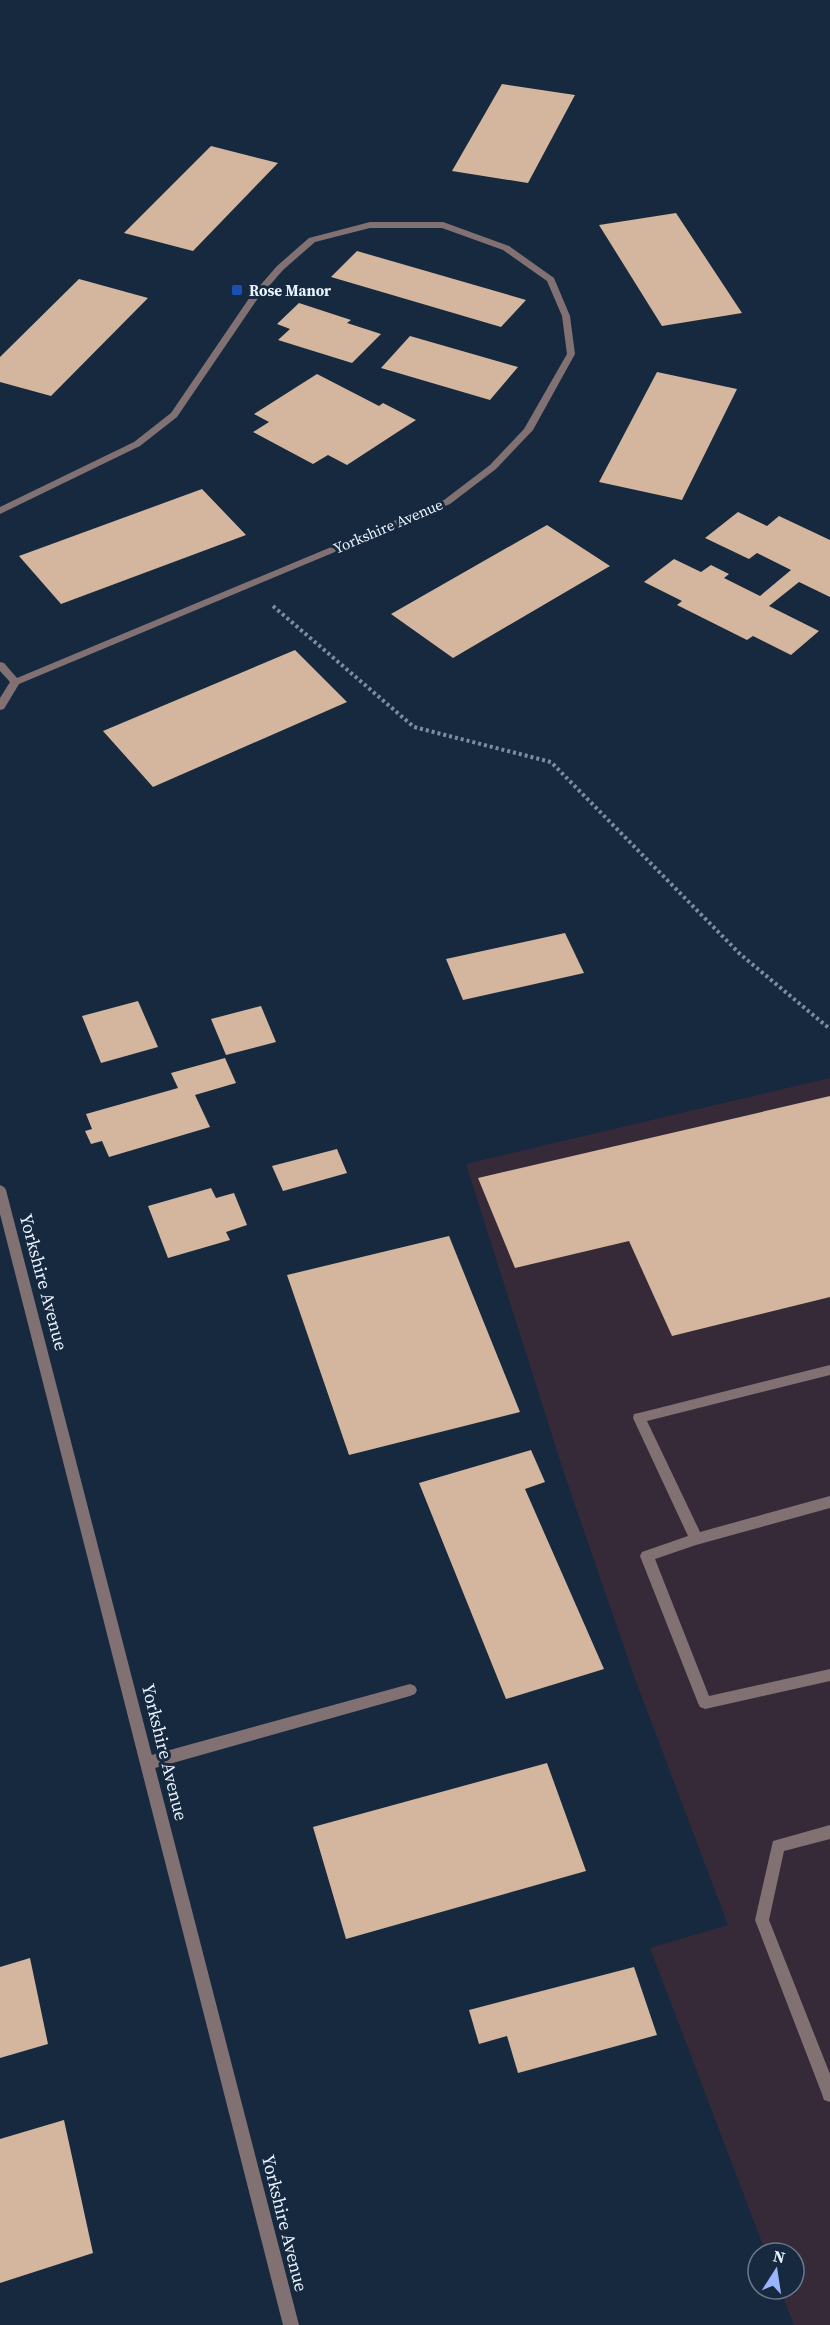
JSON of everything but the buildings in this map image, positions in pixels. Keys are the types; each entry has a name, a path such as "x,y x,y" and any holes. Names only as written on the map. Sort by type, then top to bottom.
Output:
{"street":[{"name":"Yorkshire Avenue","path":"0,511 137,444 174,415 254,299 280,268 312,240 370,225 443,225 506,248 551,280 566,316 571,354 528,430 493,467 447,502 15,682"},
{"path":"0,665 15,682"},
{"path":"0,682 15,682"},
{"path":"0,706 15,682"},
{"name":"Yorkshire Avenue","path":"0,1190 291,2325"},
{"path":"696,1539 639,1418 830,1370"},
{"path":"830,1502 696,1539 647,1556 705,1703 830,1675"},
{"path":"148,1763 410,1690"},
{"path":"830,1832 778,1846 762,1920 830,2094"}],"path":[{"path":"248,585 414,727 551,762 740,954 830,1029"}],"shaded area":[{"path":"830,1078 830,2325 794,2325 785,2301 806,2301 806,2241 761,2241 650,1948 728,1925 634,1676 564,1473 466,1164"}],"place":[{"name":"Rose Manor","path":"237,290"}]}
